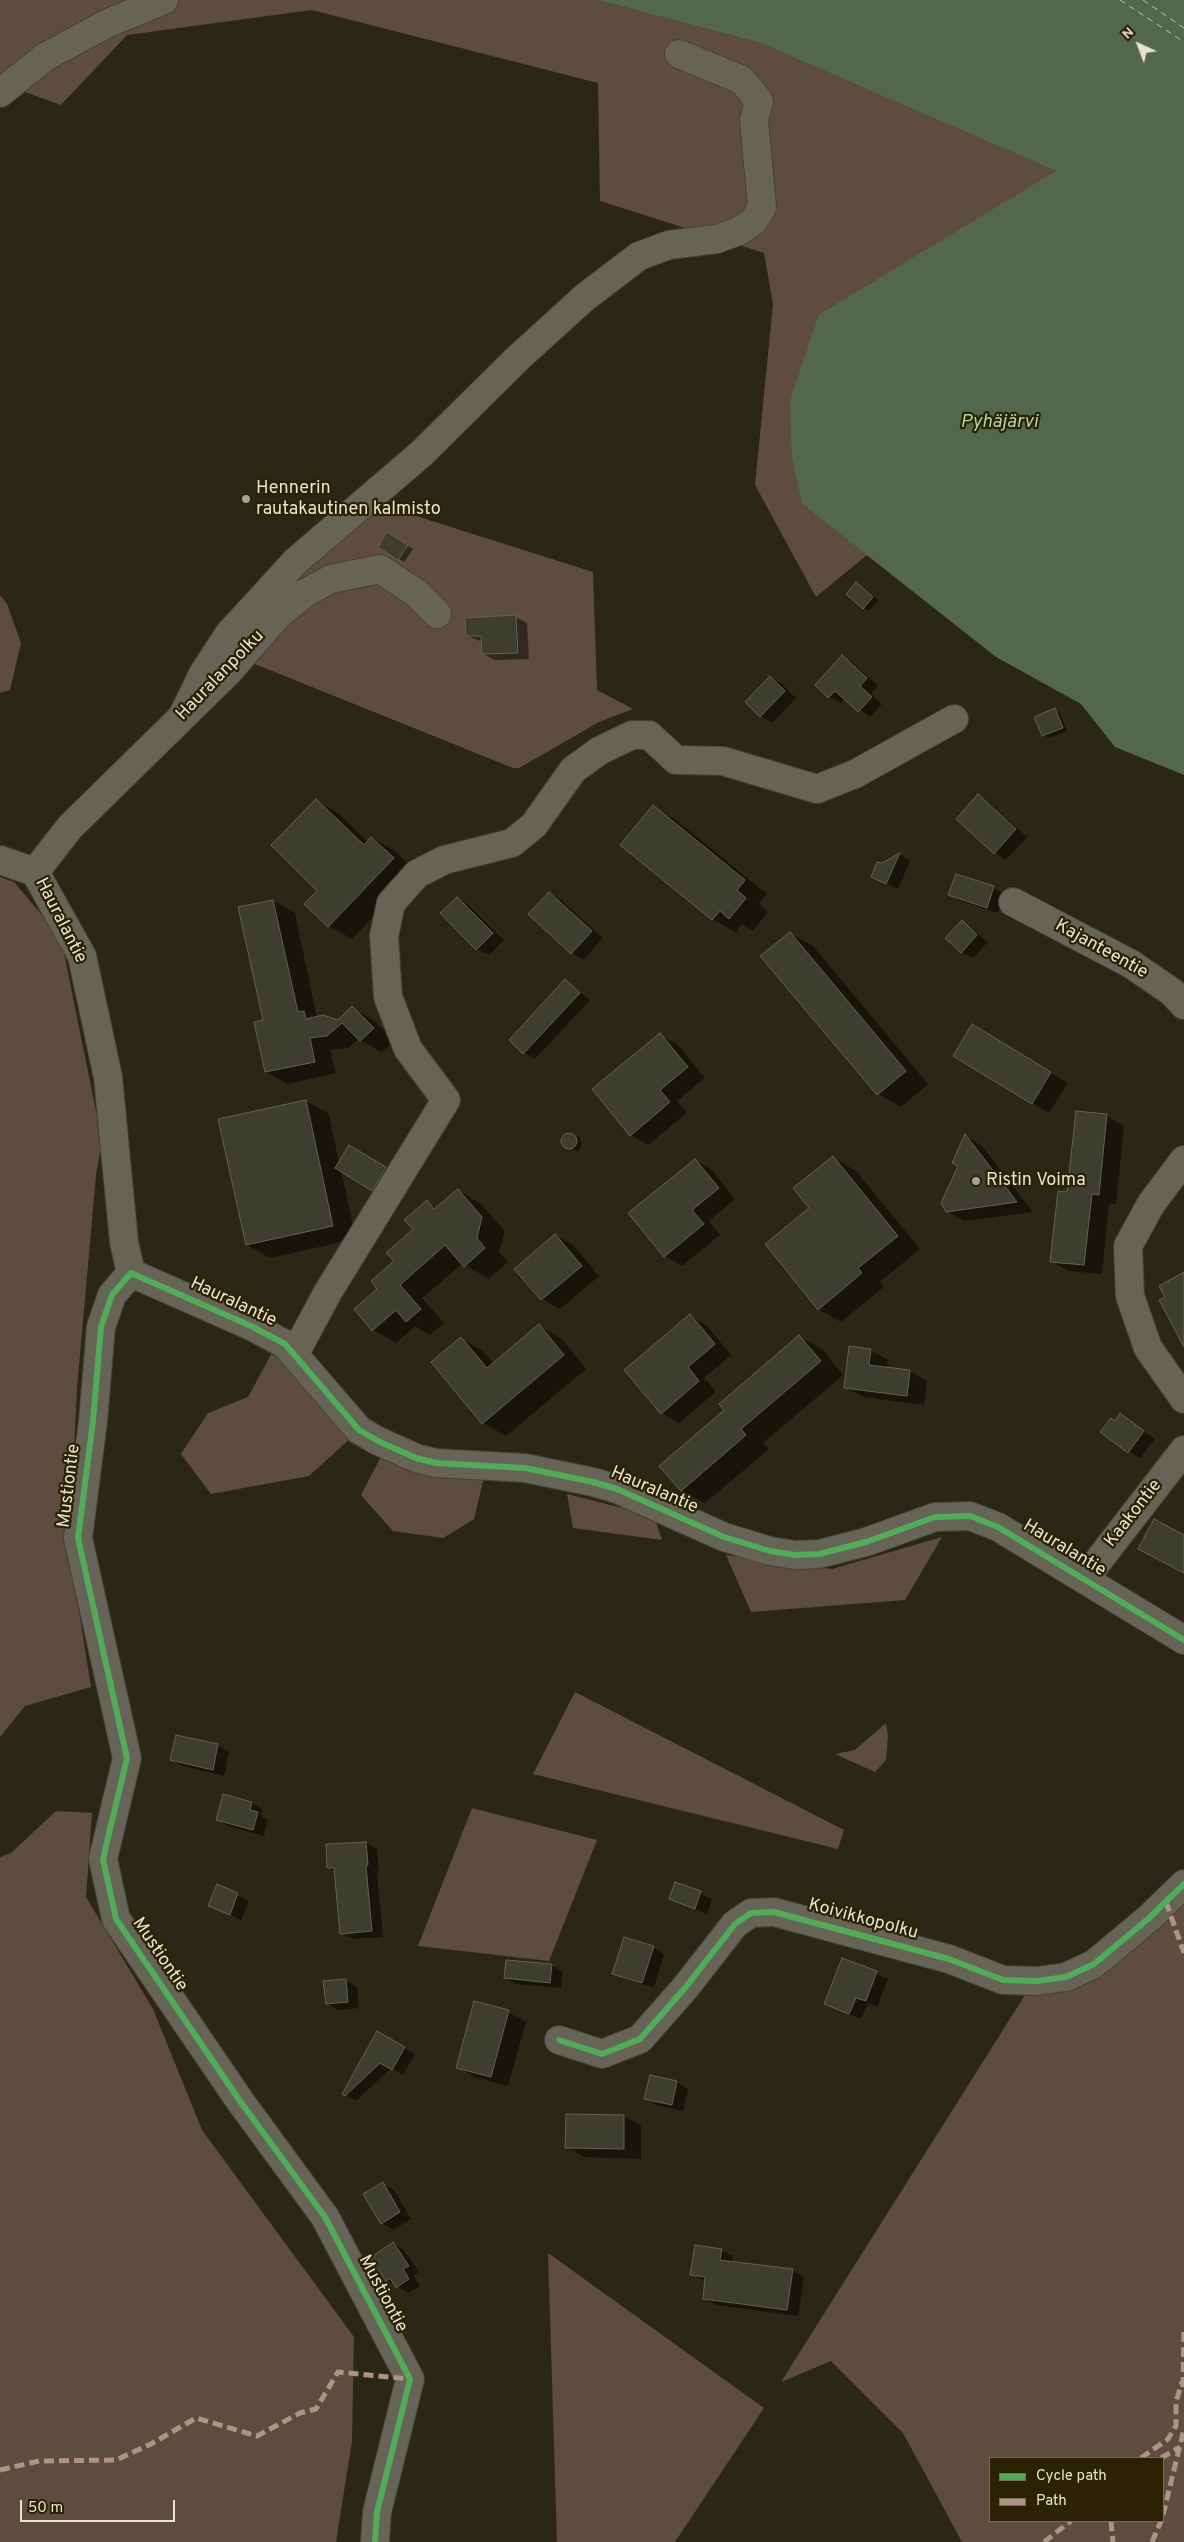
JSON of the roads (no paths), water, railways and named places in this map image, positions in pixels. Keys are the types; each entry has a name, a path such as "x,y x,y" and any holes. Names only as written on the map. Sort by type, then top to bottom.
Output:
{"street":[{"path":"0,92 45,57 108,23 164,0"},
{"path":"182,717 202,674 229,634 296,561 422,453 518,359 584,298 640,256 669,245 718,238 739,230 754,221 762,207 754,120 758,101 742,80 679,54"},
{"name":"Hauralanpolku","path":"35,872 70,827 228,672 278,614 305,593 331,579 380,569 416,593 437,614"},
{"path":"294,1355 328,1292 446,1100 408,1049 388,997 384,936 391,904 417,874 444,860 512,842 534,825 573,770 599,751 632,735 649,735 676,760 723,761 817,789 855,774 954,719"},
{"name":"Hauralantie","path":"0,860 35,872 82,956 108,1077 123,1233 131,1273 252,1326 285,1344 360,1430 378,1441 416,1458 436,1463 525,1468 617,1489 724,1538 770,1551 795,1555 819,1554 866,1542 935,1517 970,1516 998,1527 1085,1578 1184,1640"},
{"name":"Kajanteentie","path":"1013,902 1131,964 1172,992 1184,1005"},
{"path":"1184,1160 1151,1204 1128,1246 1130,1296 1148,1348 1184,1399"},
{"name":"Mustiontie","path":"131,1273 112,1295 101,1327 93,1421 78,1538 127,1758 103,1859 116,1918 240,2100 325,2217 410,2379 377,2512 375,2542"},
{"name":"Kaakontie","path":"1085,1578 1184,1450"},
{"name":"Koivikkopolku","path":"559,2040 602,2054 640,2039 685,1988 735,1924 751,1913 774,1912 950,1959 1003,1980 1037,1981 1066,1977 1094,1964 1148,1919 1184,1884"}],"water":[{"name":"Pyhäjärvi","path":"597,0 1184,0 1184,775 1115,747 1081,704 996,657 802,504 792,456 790,401 819,314 1056,171 760,43"}],"place":[{"name":"Hennerin rautakautinen kalmisto","path":"246,499"},
{"name":"Ristin Voima","path":"976,1181"}]}
